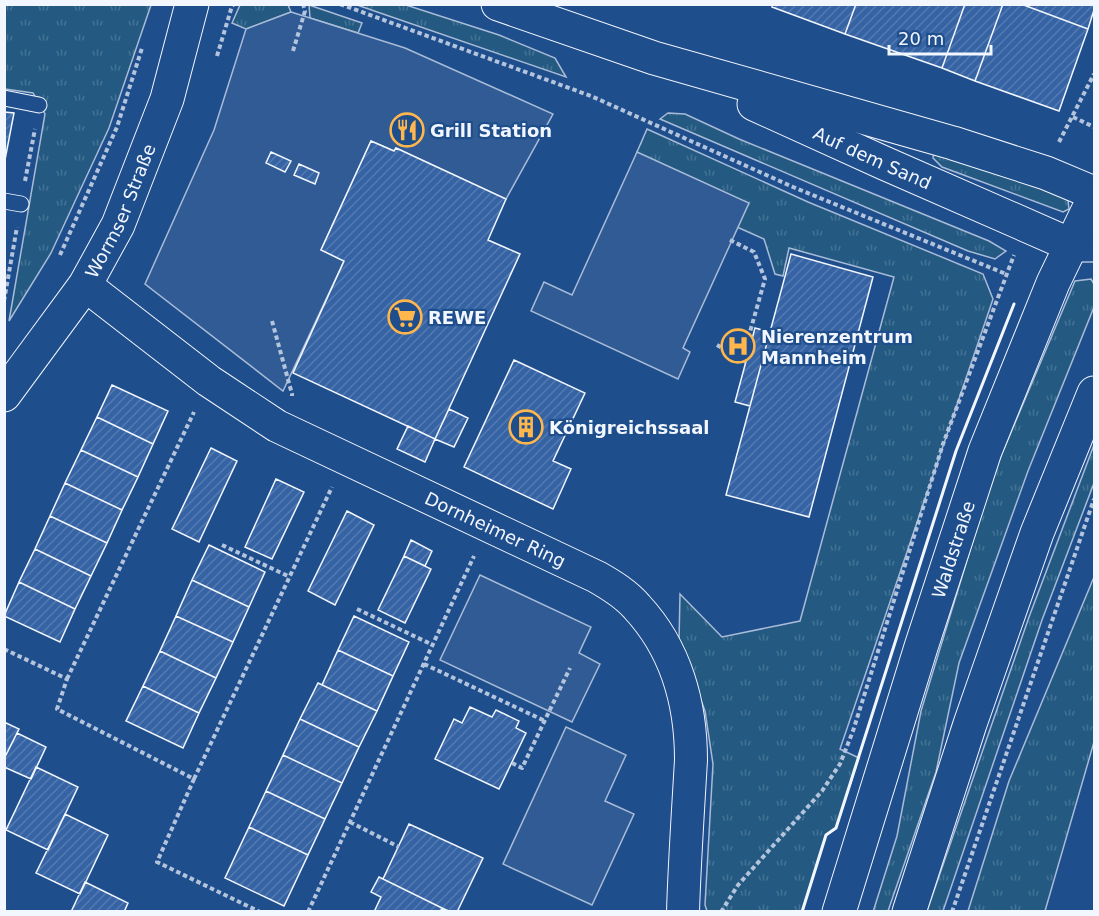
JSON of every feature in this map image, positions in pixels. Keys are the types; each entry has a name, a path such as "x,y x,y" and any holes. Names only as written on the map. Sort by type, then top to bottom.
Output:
{"street":[{"name":"Wormser Straße","path":"4,395 85,285 118,225 167,99 192,4"},
{"name":"Auf dem Sand","path":"498,4 654,58 953,143 1046,173 1095,193"},
{"name":"Auf dem Sand","path":"654,58 1026,225 1083,245"},
{"name":"Waldstraße","path":"839,912 921,647 985,451 1053,283 1083,245 1095,198"},
{"name":"Dornheimer Ring","path":"85,285 209,381 277,426 597,577 637,607 669,652 687,707 691,759 683,912"},
{"path":"909,912 970,724 1037,533 1095,393"}],"lane":[{"path":"4,98 39,105"},
{"path":"4,201 21,204"}],"path":[{"path":"293,51 305,11 303,4"},
{"path":"339,4 591,96 793,187 1006,274"},
{"path":"56,264 117,127 146,38"},
{"path":"1046,173 1095,74"},
{"path":"1073,117 1095,127"},
{"path":"721,912 738,885 822,791 840,764 854,731 944,444 1026,225"},
{"path":"717,345 744,361 765,279 754,252 730,240"},
{"path":"272,321 292,394 277,426"},
{"path":"194,779 57,709 67,679 209,381"},
{"path":"257,911 157,862 345,459"},
{"path":"952,912 1095,499"},
{"path":"308,912 488,525"},
{"path":"222,544 290,577"},
{"path":"357,609 433,645"},
{"path":"4,649 67,679"},
{"path":"424,664 545,721"},
{"path":"512,763 522,768 570,668"},
{"path":"350,822 399,847"}],"green space":[{"path":"4,5 151,5 109,128 51,253 9,321 45,114 33,93 5,89"},
{"path":"240,5 288,5 291,12 246,29 232,23"},
{"path":"309,5 362,23 358,33 310,18"},
{"path":"357,5 406,5 499,35 555,58 566,77"},
{"path":"668,113 685,114 739,139 989,241 1006,251 995,259 968,251 660,119"},
{"path":"647,129 808,202 983,274 993,299 840,749 859,758 836,828 826,835 802,911 707,911 705,905 713,764 705,711 679,641 680,594 722,637 800,621 894,277 789,248 783,276 775,274 764,239 737,227 637,152"},
{"path":"934,152 1056,192 1068,201 1069,209 1063,212 942,167 933,158"},
{"path":"1091,279 1094,284 1094,307 1028,471 959,663 936,772 888,911 873,912 897,836 921,711 993,475 1075,281"},
{"path":"1094,445 1094,483 1042,620 943,911 927,911 1029,617"},
{"path":"1094,577 1094,742 1045,911 968,911 1009,781"}],"shaded area":[{"path":"291,12 405,48 553,114 506,199 396,148 394,151 371,141 321,250 344,261 283,391 145,284 214,130 246,29"},
{"path":"637,152 749,203 683,348 690,352 678,379 531,311 544,282 572,295"},
{"path":"480,575 591,627 579,653 600,664 572,722 440,660"},
{"path":"566,727 626,755 605,801 634,814 592,905 503,864"}],"building":[{"path":"773,4 856,4 845,34 772,7"},
{"path":"856,4 965,4 942,68 845,34"},
{"path":"965,4 1003,4 975,81 942,68"},
{"path":"1003,4 1021,4 1088,29 1059,111 975,81"},
{"path":"1021,4 1094,4 1094,10 1088,29"},
{"path":"4,112 14,113 4,165"},
{"name":"REWE","path":"371,141 394,151 396,148 506,199 488,240 520,254 435,439 293,373 344,261 321,250"},
{"path":"271,152 291,161 285,172 266,163"},
{"path":"299,164 319,173 315,184 294,175"},
{"path":"791,254 873,277 809,517 726,495"},
{"path":"755,328 770,332 750,406 735,402"},
{"name":"Königreichssaal","path":"514,360 585,393 553,461 571,469 553,509 464,467"},
{"path":"112,385 168,411 153,444 97,417"},
{"path":"449,409 468,418 454,447 435,439"},
{"path":"97,417 153,444 138,477 81,450"},
{"path":"408,426 435,439 425,462 397,449"},
{"path":"211,448 237,461 199,542 172,529"},
{"path":"81,450 138,477 122,510 65,483"},
{"path":"276,479 304,492 272,559 245,547"},
{"path":"65,483 122,510 107,543 50,516"},
{"path":"347,511 374,525 335,605 308,591"},
{"path":"50,516 107,543 91,576 35,549"},
{"path":"411,540 432,551 425,566 404,556"},
{"path":"209,545 265,572 249,607 192,580"},
{"path":"35,549 91,576 75,609 19,582"},
{"path":"404,556 431,569 405,623 378,610"},
{"path":"192,580 249,607 233,642 176,616"},
{"path":"19,582 75,609 60,642 4,616"},
{"path":"176,616 233,642 216,678 160,651"},
{"path":"354,616 409,642 393,676 338,650"},
{"path":"338,650 393,676 377,711 322,685"},
{"path":"160,651 216,678 199,713 143,686"},
{"path":"318,683 377,711 359,747 300,719"},
{"path":"143,686 199,713 183,748 126,721"},
{"path":"470,707 492,717 496,710 519,721 516,728 526,733 499,789 435,759 454,719 462,723"},
{"path":"300,719 359,747 342,783 283,755"},
{"path":"4,722 19,729 4,759"},
{"path":"17,733 46,747 31,779 4,767 4,759"},
{"path":"283,755 342,783 325,819 266,791"},
{"path":"36,767 78,787 48,850 6,830"},
{"path":"266,791 325,819 308,855 249,827"},
{"path":"65,814 108,835 80,894 36,873"},
{"path":"409,824 483,858 457,912 442,908 383,879"},
{"path":"249,827 308,855 284,906 225,878"},
{"path":"379,877 442,908 440,912 374,912 381,897 371,892"},
{"path":"85,882 128,903 124,912 71,912"}],"wall":[{"path":"802,912 826,835 836,828 956,451 1014,304"}],"place":[{"name":"Grill Station","path":"407,130"},
{"name":"REWE","path":"405,317"},
{"name":"Nierenzentrum Mannheim","path":"738,346"},
{"name":"Königreichssaal","path":"526,427"}]}
